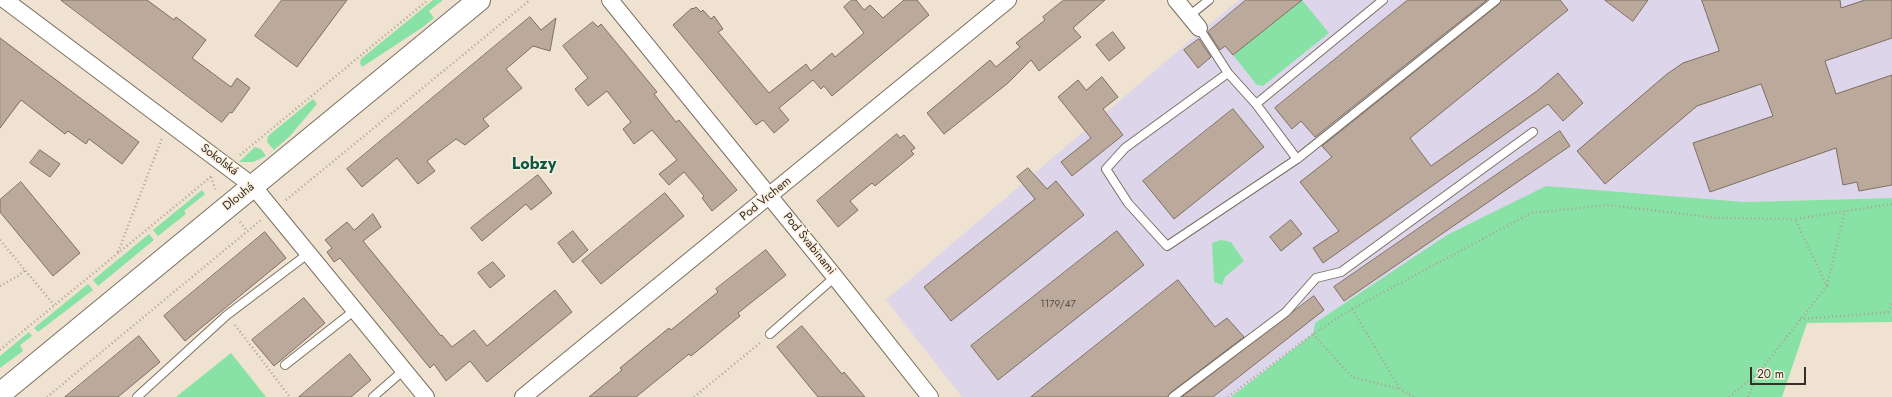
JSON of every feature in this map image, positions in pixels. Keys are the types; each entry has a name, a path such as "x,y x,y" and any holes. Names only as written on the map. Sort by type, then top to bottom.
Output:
{"street":[{"name":"Sokolská","path":"5,0 253,186 426,397"},
{"name":"Dlouhá","path":"0,394 479,0"},
{"name":"Pod Švabinami","path":"610,0 770,196 930,397"},
{"name":"Pod Vrchem","path":"523,397 1008,0"},
{"path":"1176,0 1194,22"}],"lane":[{"path":"1209,0 1194,22 1228,73 1256,104 1297,159"},
{"path":"1256,104 1383,0"},
{"path":"1228,73 1125,148 1106,169 1128,203 1167,246 1297,159 1496,0"},
{"path":"1173,397 1286,312 1316,278 1341,272 1533,132"},
{"path":"136,397 227,315 309,253"},
{"path":"770,334 835,277"},
{"path":"285,365 355,310"},
{"path":"373,397 404,370"}],"path":[{"path":"0,350 428,0"},
{"path":"47,397 530,0"},
{"path":"118,253 163,137"},
{"path":"1228,397 1313,334 1352,309 1531,213 1609,205 1716,218 1795,219 1892,204"},
{"path":"1729,397 1759,372 1799,319 1827,286 1845,211"},
{"path":"1795,219 1827,286"},
{"path":"0,240 54,305"},
{"path":"0,286 18,276 25,270"},
{"path":"1888,312 1892,303"},
{"path":"1352,309 1400,389"},
{"path":"1799,319 1892,312"},
{"path":"227,315 290,397"},
{"path":"694,397 770,334"},
{"path":"1313,334 1352,377 1400,389 1414,397"},
{"path":"1748,397 1759,372"}],"shaded area":[{"path":"1239,0 1892,0 1892,198 1744,202 1313,334 1231,397 962,397 886,300"}],"green space":[{"path":"433,0 443,0 429,11 434,18 423,27 362,67 360,63 361,59"},
{"path":"1302,0 1329,33 1263,86 1257,85 1233,55"},
{"path":"313,99 317,104 290,136 274,150 267,142 268,136"},
{"path":"255,147 261,149 266,156 253,162 239,162"},
{"path":"1546,186 1744,202 1892,198 1892,322 1807,323 1782,397 1231,397 1313,334 1315,323 1447,235"},
{"path":"202,190 205,194 184,211 186,214 158,236 153,230"},
{"path":"149,234 154,240 98,286 93,280"},
{"path":"1221,240 1231,242 1244,261 1225,277 1222,285 1214,282 1212,243"},
{"path":"88,284 93,290 38,332 34,328"},
{"path":"29,332 32,336 20,345 23,351 0,368 0,356"},
{"path":"231,353 266,397 176,397"}],"building":[{"path":"61,0 147,0 174,20 176,17 206,40 192,58 231,87 237,78 250,88 232,113 230,112 222,122"},
{"path":"282,0 347,0 297,67 255,36"},
{"path":"852,0 856,0 864,10 870,5 883,18 904,0 917,0 929,15 832,96 824,86 821,89 813,80 779,108 789,120 774,133 763,120 756,125 673,25 692,8 693,9 696,7 701,12 703,10 711,19 714,16 723,29 718,32 769,93 806,64 811,71 832,53 835,57 864,33 844,7"},
{"path":"1064,0 1105,0 1073,28 1081,37 1039,71 1031,60 1008,83 944,134 927,113 990,60 996,67 1020,47 1016,43 1045,20 1043,17"},
{"path":"1246,0 1302,0 1233,55 1225,46 1220,50 1208,32"},
{"path":"1408,0 1487,0 1315,137 1301,121 1292,129 1275,108"},
{"path":"1501,0 1560,0 1568,10 1410,138 1431,166 1537,91 1558,73 1583,103 1563,121 1548,104 1323,263 1313,248 1339,231 1300,182 1332,157 1322,146 1499,4"},
{"path":"1605,0 1648,0 1633,21"},
{"path":"1702,0 1840,0 1841,8 1865,0 1892,0 1892,38 1825,61 1836,94 1892,75 1892,185 1859,191 1857,182 1843,185 1836,148 1710,192 1693,143 1773,116 1761,84 1697,106 1605,184 1577,151 1667,74 1683,63 1719,51"},
{"path":"530,17 541,30 556,18 550,51 533,46 506,69 522,88 483,119 489,126 465,145 456,139 427,161 435,171 418,184 397,158 362,187 347,169"},
{"path":"593,22 598,27 601,24 657,92 654,94 676,122 679,120 737,190 712,211 702,198 704,196 684,172 669,185 659,174 677,160 652,130 634,144 623,129 631,122 607,91 588,106 575,89 588,78 563,46"},
{"path":"1113,32 1125,48 1109,61 1096,45"},
{"path":"0,38 139,142 122,164 89,139 86,144 68,131 65,134 21,100 0,128"},
{"path":"1199,39 1211,57 1198,68 1184,50"},
{"path":"1102,77 1118,97 1103,109 1123,135 1072,176 1061,162 1091,138 1058,97 1078,80 1086,90"},
{"path":"1233,109 1264,147 1174,219 1143,181"},
{"path":"1560,131 1570,146 1344,301 1334,287"},
{"path":"897,134 900,138 904,135 915,148 911,151 914,154 875,186 872,183 850,201 858,210 838,227 817,201"},
{"path":"40,150 60,164 50,177 30,163"},
{"path":"1028,168 1047,189 1056,181 1084,215 951,321 924,287 1035,199 1017,177"},
{"path":"538,175 552,193 531,210 526,204 482,241 471,228"},
{"path":"21,182 80,253 53,276 0,212 0,200"},
{"path":"665,193 684,216 601,284 582,261"},
{"path":"373,214 381,227 363,241 441,336 442,335 452,347 474,330 487,346 555,290 572,312 487,382 470,361 446,381 434,364 430,368 340,258 334,262 327,252 332,248 325,240 347,222 354,230"},
{"path":"1291,220 1302,234 1281,251 1270,237"},
{"path":"573,231 588,250 573,263 558,243"},
{"path":"1117,231 1144,265 998,380 971,346"},
{"path":"265,232 286,258 185,341 164,316"},
{"path":"766,250 786,275 738,313 740,316 691,356 689,354 636,397 589,397 622,370 620,368 669,328 671,330 718,292 716,289"},
{"path":"493,262 505,276 490,288 478,273"},
{"path":"1178,280 1215,327 1227,318 1244,337 1170,393 1168,397 1031,397"},
{"path":"1314,296 1324,310 1213,397 1182,397"},
{"path":"304,298 325,323 274,366 252,340"},
{"path":"802,326 842,374 844,372 865,397 818,397 777,347"},
{"path":"139,336 160,362 118,397 65,397"},
{"path":"350,354 371,380 351,397 299,397"}],"district":[{"name":"Lobzy","path":"534,165"}]}
